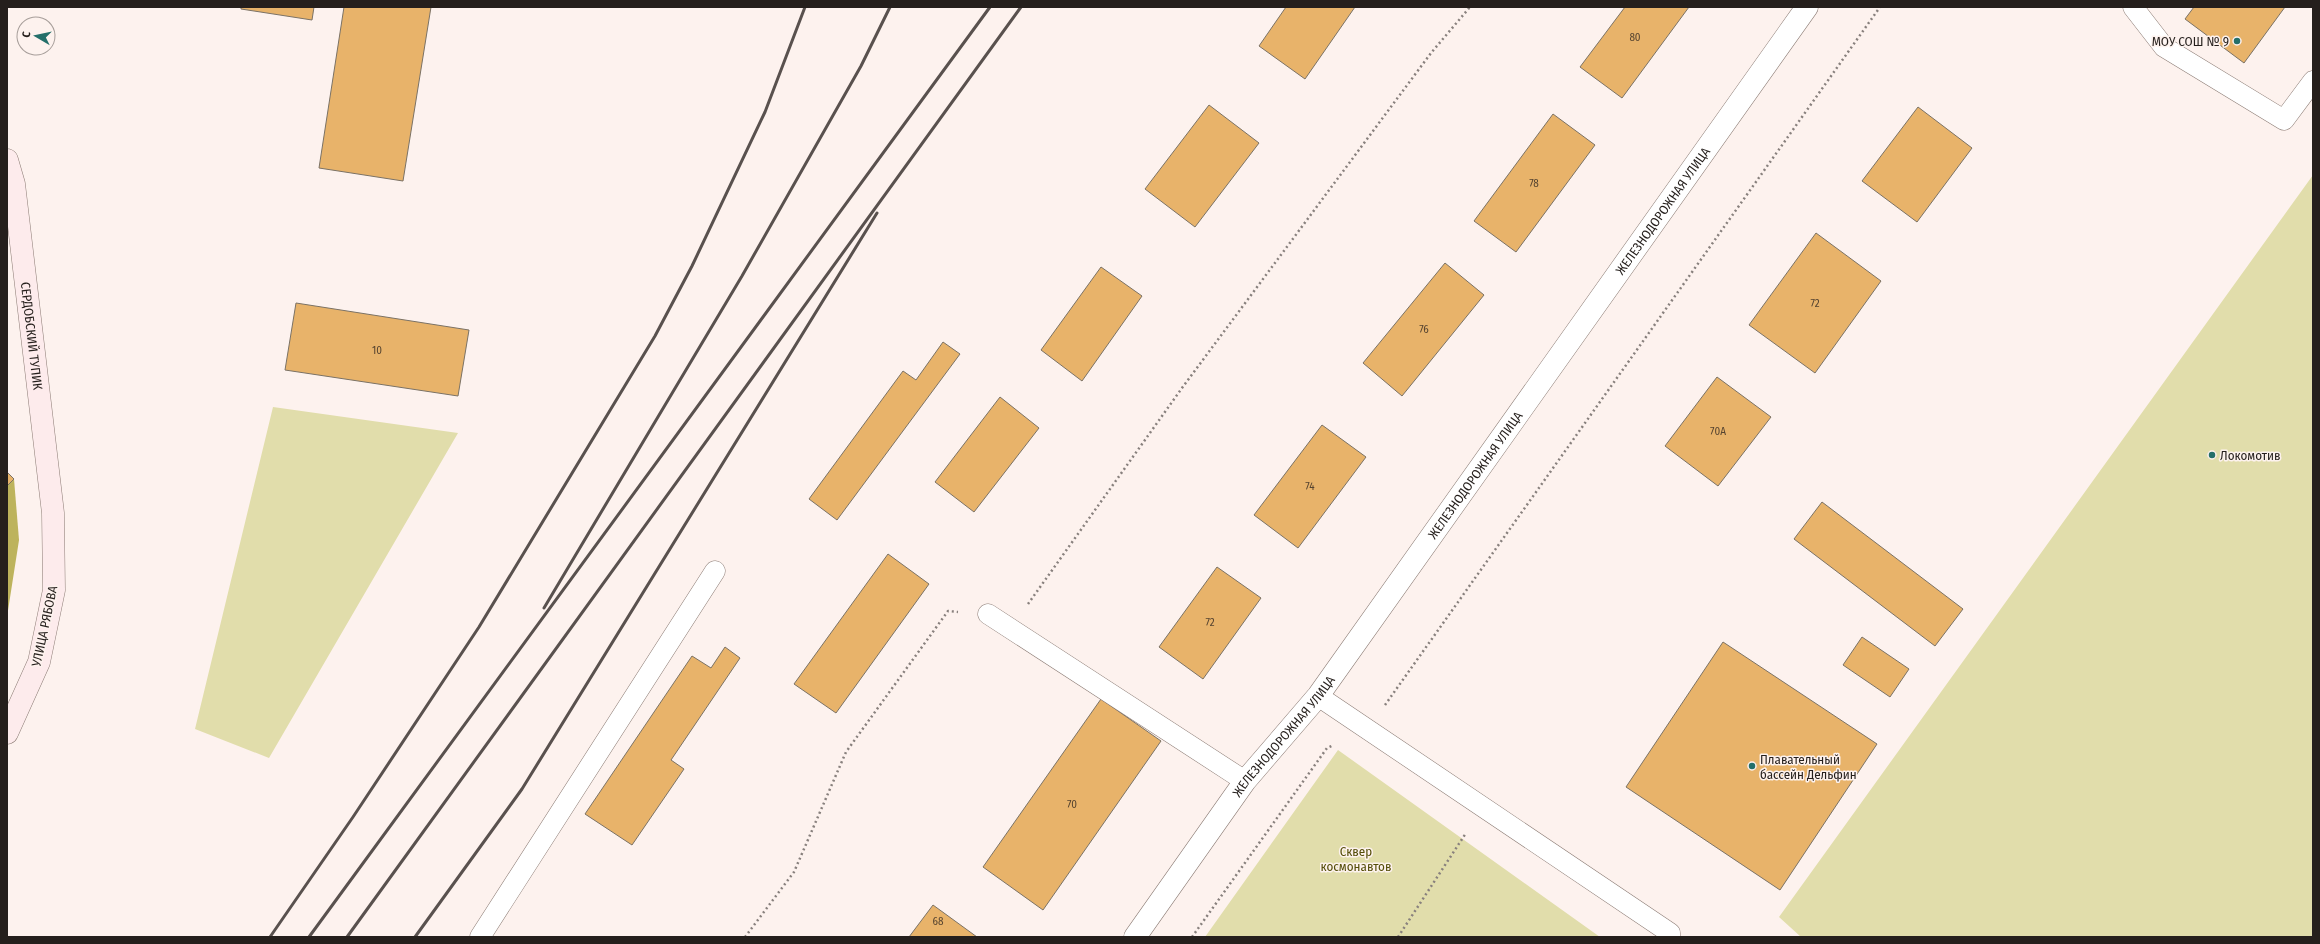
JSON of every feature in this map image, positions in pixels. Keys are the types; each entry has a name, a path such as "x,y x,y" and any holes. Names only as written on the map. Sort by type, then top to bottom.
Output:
{"street":[{"name":"ЖЕЛЕЗНОДОРОЖНАЯ УЛИЦА","path":"1135,937 1245,781 1318,696 1807,7"},
{"name":"СЕРДОБСКИЙ ТУПИК","path":"7,160 14,184 53,513"},
{"name":"УЛИЦА РЯБОВА","path":"7,733 38,662 54,590 53,513"}],"lane":[{"path":"2133,7 2164,47 2284,120 2313,81"},
{"path":"480,937 715,570"},
{"path":"988,614 1245,781"},
{"path":"1318,696 1670,932 1670,937"}],"path":[{"path":"745,937 794,872 846,752 948,611 1019,616 1186,382 1426,59 1470,7"},
{"path":"1192,937 1327,748 1368,729 1880,7"},
{"path":"1398,937 1484,806"}],"green space":[{"name":"Локомотив","path":"2313,175 2313,937 1801,937 1779,917"},
{"path":"273,407 458,433 269,758 195,729"},
{"name":"Сквер космонавтов","path":"1338,750 1600,937 1205,937"}],"shaded area":[{"path":"14,479 19,540 7,617 7,486"}],"building":[{"path":"241,7 314,7 312,20 241,9"},
{"path":"344,7 431,7 403,181 319,168"},
{"path":"1286,7 1355,7 1305,79 1259,46"},
{"path":"1625,7 1689,7 1622,98 1580,67"},
{"name":"МОУ СОШ № 9","path":"2194,7 2285,7 2244,63 2185,19"},
{"path":"1209,105 1259,143 1195,227 1145,189"},
{"path":"1918,107 1972,148 1917,222 1862,181"},
{"path":"1553,114 1595,145 1516,252 1474,221"},
{"path":"1816,233 1881,281 1815,373 1749,325"},
{"path":"1445,263 1484,295 1402,396 1363,363"},
{"path":"1101,267 1142,296 1082,381 1041,350"},
{"path":"296,303 469,330 458,396 285,370"},
{"path":"943,342 960,354 837,520 809,499 903,371 916,380"},
{"path":"1717,377 1771,417 1718,486 1665,446"},
{"path":"1000,397 1039,428 974,512 935,482"},
{"path":"1322,425 1366,457 1298,548 1254,515"},
{"path":"7,472 14,479 7,486"},
{"path":"1822,502 1963,609 1935,646 1794,539"},
{"path":"888,554 929,584 836,713 794,684"},
{"path":"1217,567 1261,598 1203,679 1159,647"},
{"path":"1862,637 1909,669 1890,697 1843,665"},
{"name":"Плавательный бассейн Дельфин","path":"1723,642 1877,744 1780,890 1626,787"},
{"path":"725,647 740,658 671,760 684,769 632,845 585,814 692,656 711,668"},
{"path":"1101,699 1161,741 1043,910 983,867"},
{"path":"933,905 977,937 909,937"}],"railway":[{"path":"270,937 353,817 479,627 655,336 692,266 765,112 805,7"},
{"path":"544,608 742,276 861,66 890,7"},
{"path":"309,937 990,7"},
{"path":"347,937 1021,7"},
{"path":"415,937 522,789 877,213"}],"place":[{"name":"МОУ СОШ № 9","path":"2237,41"},
{"name":"Локомотив","path":"2212,455"},
{"name":"Плавательный бассейн Дельфин","path":"1752,766"}]}
